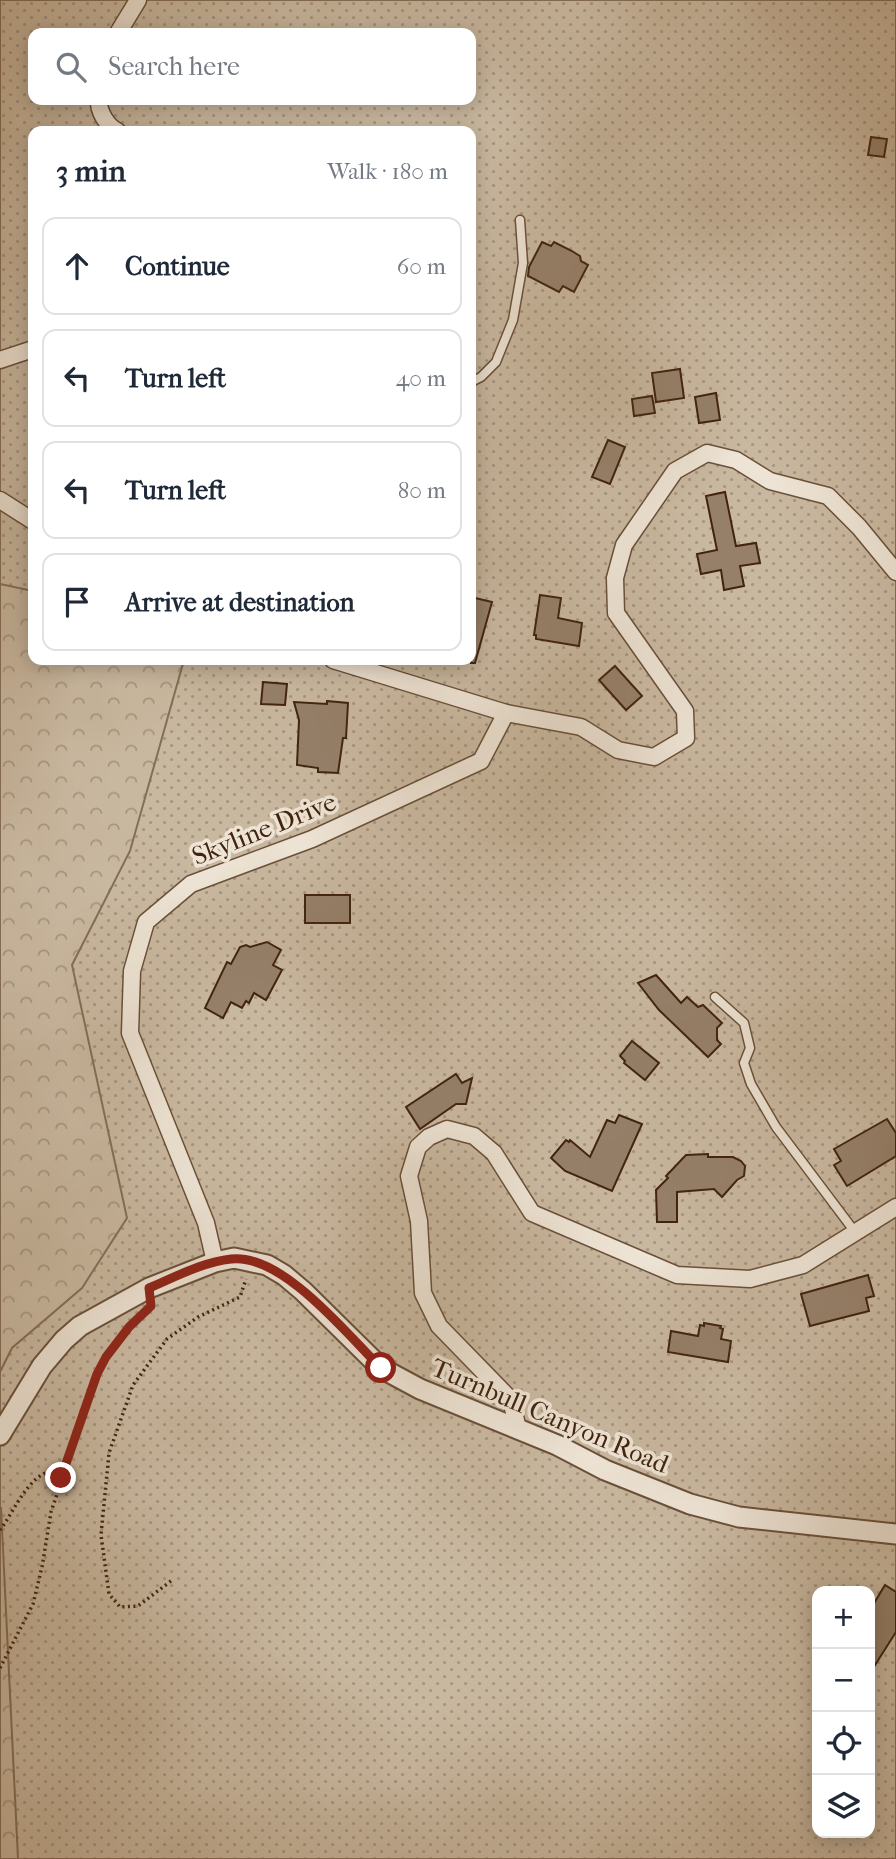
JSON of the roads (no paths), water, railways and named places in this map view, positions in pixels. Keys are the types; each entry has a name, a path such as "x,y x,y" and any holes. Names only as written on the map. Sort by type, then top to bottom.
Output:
{"street":[{"path":"121,28 138,0"},
{"path":"98,105 109,126"},
{"path":"0,360 28,351"},
{"path":"349,665 506,713 582,727 618,750 654,757 686,738 685,711 616,613 615,578 624,545 675,471 707,453 736,460 770,481 828,496 859,527 896,572"},
{"path":"0,500 28,518"},
{"name":"Skyline Drive","path":"215,1262 206,1223 130,1032 132,971 146,922 191,884 312,839 481,761 506,713"},
{"path":"518,1429 511,1400 439,1326 423,1293 419,1221 409,1176 418,1147 429,1137 447,1129 474,1136 494,1153 532,1213 677,1275 750,1279 803,1265 896,1207"},
{"name":"Turnbull Canyon Road","path":"0,1435 42,1366 64,1340 89,1320 149,1288 215,1262 234,1258 252,1261 275,1270 303,1291 381,1368 420,1389 557,1445 605,1470 690,1504 739,1517 896,1534"}],"lane":[{"path":"476,380 496,362 513,320 523,264 520,220"},
{"path":"715,998 744,1023 750,1048 744,1063 751,1084 776,1127 855,1233"}]}
